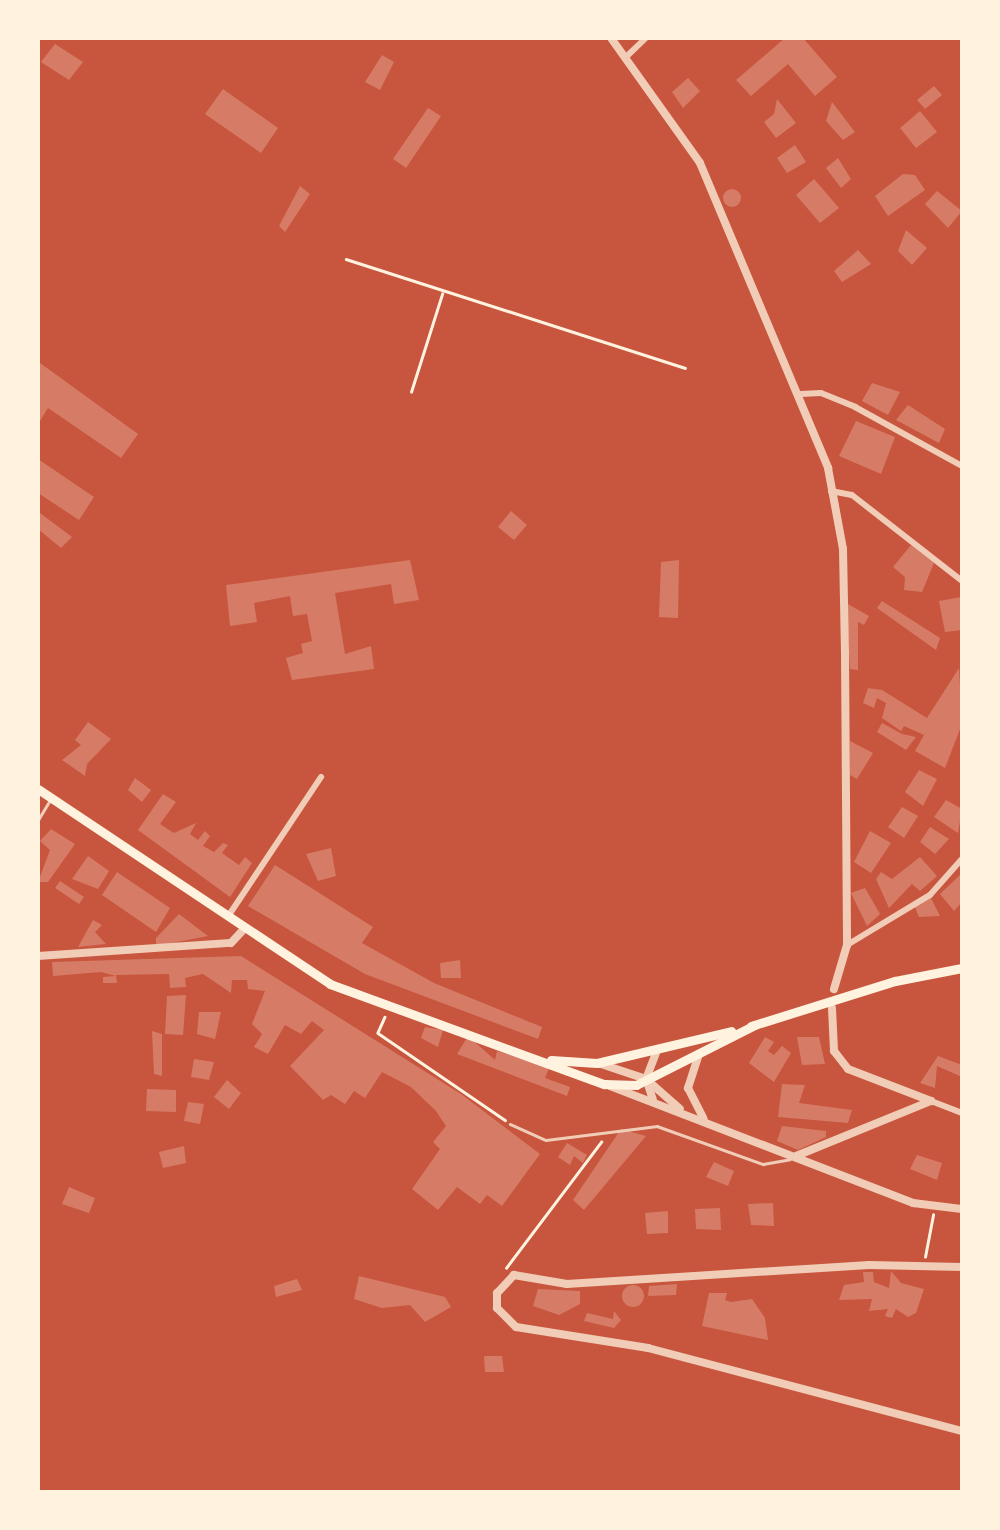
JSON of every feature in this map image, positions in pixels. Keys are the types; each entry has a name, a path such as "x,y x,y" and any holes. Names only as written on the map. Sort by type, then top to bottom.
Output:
{"main road":[{"path":"38,789 230,915 243,930 330,984 604,1084 646,1079 755,1024"},
{"path":"543,1059 597,1063 656,1053 895,981 962,968"}],"street":[{"path":"611,38 700,163 801,394 831,491 842,549 847,945 834,988"},
{"path":"626,56 646,38"},
{"path":"801,394 821,392 856,407 962,466"},
{"path":"831,491 852,495 962,581"},
{"path":"230,915 321,777"},
{"path":"847,945 930,894 962,858"},
{"path":"38,956 231,943 243,930"},
{"path":"832,1008 834,1051 848,1069 962,1113"},
{"path":"702,1050 688,1088 705,1122"},
{"path":"655,1102 646,1079 656,1053"},
{"path":"597,1063 646,1079 688,1114"},
{"path":"604,1084 934,1209 962,1209"},
{"path":"796,1156 931,1100"},
{"path":"962,1267 924,1264 567,1284 514,1275 497,1292 503,1320 516,1327 648,1348 962,1430"}],"lane":[{"path":"38,820 51,798"},
{"path":"510,1124 546,1140 608,1128 657,1126 763,1164 796,1156"}],"path":[{"path":"346,259 684,368"},
{"path":"411,392 442,292"},
{"path":"390,1006 378,1032 510,1124"},
{"path":"494,1282 608,1128"},
{"path":"924,1264 934,1209"}],"building":[{"path":"785,38 803,38 837,77 815,96 788,64 751,96 736,80"},
{"path":"55,44 83,62 69,80 41,62"},
{"path":"382,55 394,62 380,90 365,82"},
{"path":"688,78 700,91 683,108 672,92"},
{"path":"934,86 942,95 925,109 917,100"},
{"path":"223,89 278,128 261,153 205,114"},
{"path":"777,99 796,123 776,138 764,122 774,114"},
{"path":"832,102 855,132 843,140 826,121"},
{"path":"428,108 441,116 406,168 393,159"},
{"path":"920,111 937,132 916,148 900,128"},
{"path":"795,145 806,162 787,173 777,158"},
{"path":"838,158 851,179 841,188 826,168"},
{"path":"903,174 915,175 925,190 888,216 875,196"},
{"path":"814,179 839,208 820,223 796,195"},
{"path":"300,186 310,194 285,232 279,226"},
{"path":"732,189 741,198 732,207 723,198"},
{"path":"937,191 962,211 948,228 925,204"},
{"path":"906,230 927,248 912,265 898,251"},
{"path":"858,250 871,264 842,282 834,271"},
{"path":"40,363 138,434 121,458 48,408 38,424"},
{"path":"872,383 900,392 888,415 862,401"},
{"path":"908,405 945,429 939,443 896,420"},
{"path":"856,421 895,437 881,474 839,456"},
{"path":"38,459 94,497 79,520 38,493"},
{"path":"511,511 527,525 514,540 498,527"},
{"path":"40,513 72,537 61,548 38,529"},
{"path":"911,545 934,563 922,592 904,590 905,577 893,567"},
{"path":"410,560 419,600 394,604 391,584 335,593 345,654 371,646 374,669 292,680 286,658 303,653 301,644 312,641 307,614 293,616 290,596 254,603 257,622 230,626 226,585"},
{"path":"679,560 678,618 659,617 661,562"},
{"path":"962,597 962,630 945,632 939,601"},
{"path":"882,601 940,638 936,650 877,608"},
{"path":"846,603 869,616 864,625 858,622 858,670 850,669"},
{"path":"959,668 962,724 945,768 915,751 924,735 904,726 901,731 882,718 886,703 877,698 874,708 863,703 868,688 882,690 927,718"},
{"path":"88,722 111,739 87,764 85,776 62,760 81,745 75,740"},
{"path":"882,723 916,737 906,750 877,732"},
{"path":"850,741 873,753 857,779 850,775"},
{"path":"919,770 937,779 923,806 905,792"},
{"path":"135,778 151,790 142,802 128,790"},
{"path":"163,794 176,802 160,824 174,833 196,823 190,834 198,840 205,831 210,836 203,846 214,852 223,843 228,845 222,853 239,865 245,857 252,863 230,897 138,830"},
{"path":"946,800 962,809 958,833 934,817"},
{"path":"902,807 918,816 904,838 888,827"},
{"path":"930,827 949,839 935,854 920,842"},
{"path":"51,829 75,844 48,882 38,882 50,850 40,841"},
{"path":"870,831 891,843 871,873 854,862"},
{"path":"331,848 336,876 318,881 306,854"},
{"path":"88,856 109,871 98,889 72,879"},
{"path":"920,857 937,876 920,891 912,884 889,908 876,879 881,872 892,879"},
{"path":"275,865 373,927 362,943 434,983 542,1027 538,1039 365,974 248,906"},
{"path":"117,872 170,908 156,932 102,895"},
{"path":"960,875 962,902 954,911 940,894"},
{"path":"60,881 84,897 79,904 55,888"},
{"path":"865,888 880,914 867,926 851,893"},
{"path":"931,898 940,916 919,917 914,905"},
{"path":"179,914 208,936 156,946 156,938"},
{"path":"93,920 102,925 95,932 106,944 78,947"},
{"path":"241,956 461,1094 540,1154 502,1206 487,1195 480,1204 457,1187 438,1210 412,1189 440,1149 433,1142 446,1126 436,1111 411,1087 382,1072 365,1098 354,1091 345,1104 331,1095 323,1100 290,1066 324,1030 312,1021 301,1034 285,1025 268,1054 254,1047 262,1034 252,1024 265,991 248,989 247,980 232,980 231,993 203,974 185,978 186,987 170,988 169,974 116,975 117,983 103,983 103,977 116,976 101,972 53,976 52,962"},
{"path":"460,960 461,978 441,978 440,963"},
{"path":"186,995 183,1035 165,1034 167,996"},
{"path":"199,1012 221,1012 215,1039 197,1034"},
{"path":"425,1027 443,1030 438,1047 421,1038"},
{"path":"152,1031 162,1034 162,1076 154,1074"},
{"path":"468,1036 495,1060 497,1051 549,1068 545,1078 570,1087 567,1096 457,1054"},
{"path":"765,1037 774,1042 768,1051 774,1055 782,1046 791,1053 774,1082 749,1063"},
{"path":"797,1037 819,1037 825,1064 802,1065"},
{"path":"938,1056 962,1065 962,1077 937,1066 935,1088 920,1083"},
{"path":"194,1059 214,1062 209,1080 191,1077"},
{"path":"227,1080 241,1093 229,1109 214,1097"},
{"path":"782,1084 805,1085 799,1103 852,1110 848,1123 778,1117"},
{"path":"147,1089 176,1090 176,1112 146,1111"},
{"path":"188,1102 204,1104 200,1124 184,1121"},
{"path":"782,1126 826,1131 826,1137 798,1150 777,1141"},
{"path":"621,1129 646,1136 584,1210 573,1200"},
{"path":"567,1143 587,1155 583,1163 574,1156 570,1165 558,1157"},
{"path":"184,1146 186,1163 163,1168 159,1152"},
{"path":"917,1155 942,1163 937,1180 910,1169"},
{"path":"714,1162 734,1171 728,1186 706,1177"},
{"path":"69,1187 95,1198 89,1213 62,1204"},
{"path":"773,1203 774,1226 751,1225 748,1204"},
{"path":"720,1208 721,1230 696,1229 695,1209"},
{"path":"668,1211 668,1233 647,1234 645,1213"},
{"path":"891,1271 901,1283 924,1289 916,1313 908,1317 896,1309 892,1318 885,1316 888,1309 869,1311 872,1299 839,1300 844,1285 864,1282 863,1272 873,1272 874,1282 889,1288"},
{"path":"359,1276 445,1297 451,1307 425,1322 410,1305 382,1308 354,1299"},
{"path":"297,1279 302,1290 276,1297 274,1286"},
{"path":"677,1284 676,1295 648,1296 649,1286"},
{"path":"633,1285 641,1288 641,1304 633,1307 625,1304 622,1296 625,1288"},
{"path":"538,1289 580,1291 580,1304 559,1315 533,1306"},
{"path":"709,1293 727,1293 725,1300 731,1302 752,1299 765,1318 768,1340 702,1326"},
{"path":"614,1311 621,1320 614,1328 584,1321 587,1313 613,1319"},
{"path":"484,1356 502,1356 504,1372 485,1372"}]}
